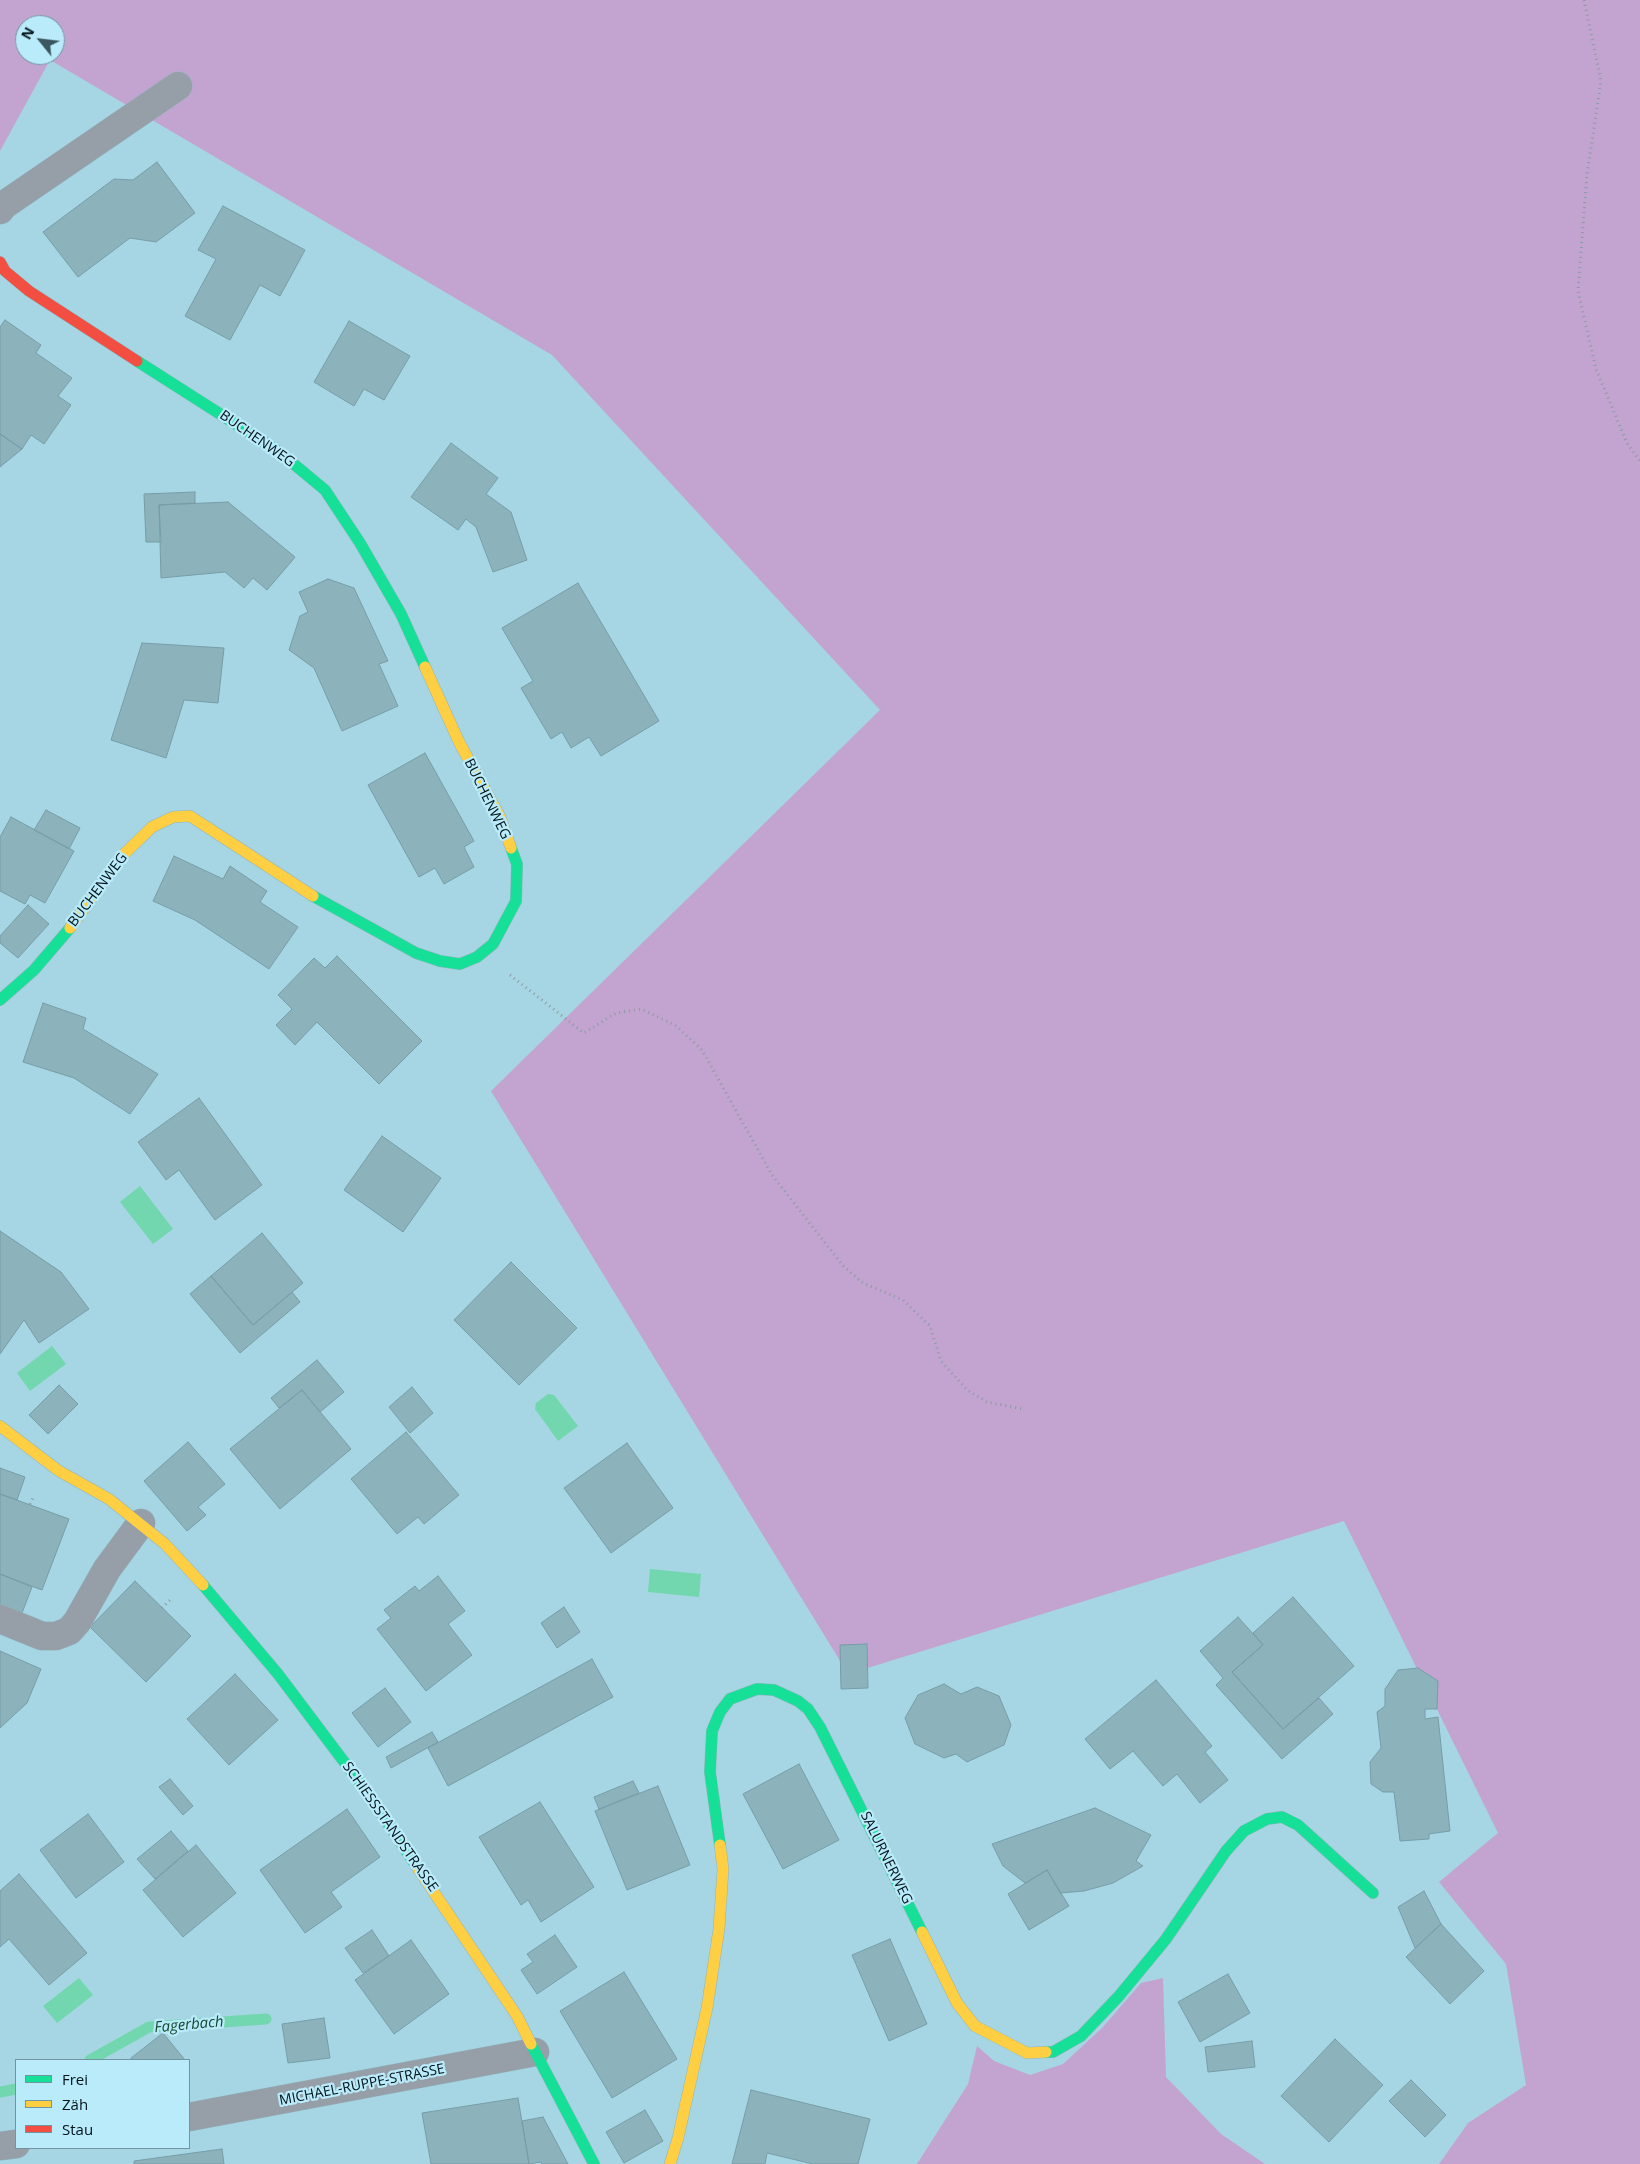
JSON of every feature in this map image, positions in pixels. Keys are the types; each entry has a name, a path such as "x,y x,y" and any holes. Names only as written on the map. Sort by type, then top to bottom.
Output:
{"street":[{"path":"0,210 4,205 178,86"},
{"name":"BUCHENWEG","path":"0,262 5,271 30,291 278,451 325,490 360,543 401,614 459,742 500,817 517,864 516,902 494,944 482,953 460,964 440,961 416,953 317,899 190,816 173,817 152,827 121,857 80,916 34,970 0,1000"},
{"name":"SCHIESSSTANDSTRASSE","path":"0,1426 59,1471 109,1499 141,1523 184,1562 278,1674 331,1742 517,2016 594,2164"},
{"path":"0,1620 42,1636 56,1636 69,1631 85,1609 107,1569 141,1523"},
{"name":"SALURNERWEG","path":"670,2164 678,2138 707,2008 720,1929 723,1869 710,1772 712,1732 720,1712 730,1699 745,1692 757,1689 774,1690 798,1701 808,1709 820,1726 867,1818 957,2003 975,2026 989,2035 1027,2052 1052,2052 1081,2036 1119,1996 1166,1939 1226,1851 1244,1831 1266,1819 1282,1817 1298,1825 1373,1893"},
{"name":"MICHAEL-RUPPE-STRASSE","path":"190,2117 535,2052"},
{"path":"0,2146 15,2144"}],"path":[{"path":"1584,0 1601,81 1587,174 1578,291 1596,369 1627,443 1640,461"},
{"path":"482,953 584,1033 616,1014 641,1009 675,1025 702,1050 772,1175 844,1267 864,1283 903,1300 930,1326 941,1361 967,1390 987,1402 1023,1409"}],"shaded area":[{"path":"0,0 1640,0 1640,2164 1439,2164 1468,2123 1526,2085 1506,1964 1439,1882 1498,1833 1344,1521 848,1674 491,1091 880,710 552,355 59,65 65,65 65,15 15,15 15,65 47,65 0,151"},
{"path":"140,1186 173,1229 153,1244 120,1202"},
{"path":"52,1346 66,1364 30,1391 17,1373"},
{"path":"548,1394 554,1395 578,1426 558,1441 535,1409 536,1403"},
{"path":"650,1569 701,1574 699,1597 648,1592"},
{"path":"79,1978 93,1995 57,2023 43,2006"},
{"path":"1163,1978 1166,2077 1221,2134 1265,2164 917,2164 968,2084 977,2046 994,2061 1030,2075 1063,2064 1103,2027 1141,1983"}],"building":[{"path":"157,162 195,213 156,242 130,238 78,277 43,232 114,179 133,180"},
{"path":"223,206 305,250 280,296 260,285 230,340 185,316 216,259 198,250"},
{"path":"5,320 41,345 36,353 72,378 58,396 71,405 44,444 31,435 22,449 0,434 0,327"},
{"path":"349,321 410,356 384,400 364,389 354,406 314,382"},
{"path":"0,434 22,449 0,467"},
{"path":"451,443 498,478 486,494 511,512 527,560 493,572 476,527 466,519 458,530 411,497"},
{"path":"195,492 195,503 159,505 161,542 146,542 144,494"},
{"path":"228,502 295,557 267,590 253,578 244,588 225,572 161,578 159,505"},
{"path":"328,579 354,588 388,661 379,664 398,706 342,731 314,668 289,650 300,616 308,612 299,592"},
{"path":"578,583 659,721 601,756 589,737 571,748 562,732 551,739 521,688 533,681 502,628"},
{"path":"142,643 224,648 218,703 184,700 166,758 111,740"},
{"path":"425,753 474,841 464,847 474,867 444,884 435,868 419,877 368,785"},
{"path":"46,810 80,828 69,849 34,830"},
{"path":"11,817 74,851 45,903 30,895 25,904 0,891 0,837"},
{"path":"174,856 223,879 230,866 267,891 260,902 298,927 269,969 195,920 153,901"},
{"path":"28,905 49,924 18,958 0,943 0,936"},
{"path":"337,956 422,1041 379,1084 317,1022 295,1045 276,1025 292,1009 278,995 314,958 325,968"},
{"path":"43,1003 86,1018 83,1029 158,1074 130,1114 74,1078 23,1062"},
{"path":"199,1098 262,1185 215,1220 179,1170 166,1180 138,1142"},
{"path":"382,1136 441,1178 403,1232 344,1190"},
{"path":"0,1231 61,1272 89,1309 39,1343 24,1320 0,1354"},
{"path":"262,1233 303,1283 253,1325 211,1276"},
{"path":"511,1262 577,1328 519,1385 454,1320"},
{"path":"211,1276 253,1325 292,1292 300,1302 240,1353 190,1294"},
{"path":"317,1360 344,1392 320,1412 302,1390 279,1408 271,1398"},
{"path":"59,1385 78,1404 48,1434 29,1415"},
{"path":"412,1387 433,1413 410,1433 389,1407"},
{"path":"302,1390 351,1449 280,1509 230,1449"},
{"path":"406,1432 459,1495 424,1524 418,1517 397,1534 351,1479"},
{"path":"188,1442 225,1484 198,1507 206,1515 187,1531 144,1481"},
{"path":"627,1443 673,1508 611,1553 564,1488"},
{"path":"0,1468 25,1477 17,1500 0,1494"},
{"path":"0,1494 69,1519 42,1590 0,1574"},
{"path":"0,1574 32,1587 22,1613 0,1605"},
{"path":"438,1576 465,1611 448,1624 472,1655 426,1691 377,1629 391,1618 384,1610 415,1586 419,1591"},
{"path":"135,1581 191,1636 146,1682 90,1627"},
{"path":"1293,1597 1354,1666 1283,1729 1232,1672 1263,1645 1253,1633"},
{"path":"564,1607 580,1632 557,1648 541,1623"},
{"path":"1238,1617 1263,1645 1232,1672 1283,1729 1319,1698 1333,1714 1282,1759 1216,1685 1223,1678 1200,1651"},
{"path":"867,1644 868,1688 841,1689 840,1645"},
{"path":"0,1651 41,1669 27,1703 0,1728"},
{"path":"592,1659 613,1697 448,1786 428,1748"},
{"path":"1418,1668 1438,1681 1437,1709 1425,1709 1425,1719 1438,1717 1450,1831 1429,1834 1429,1839 1400,1841 1394,1792 1383,1792 1371,1784 1370,1762 1381,1748 1377,1712 1385,1706 1385,1689 1398,1670"},
{"path":"235,1674 278,1720 229,1765 187,1719"},
{"path":"1156,1680 1212,1746 1205,1752 1228,1780 1200,1803 1177,1774 1163,1786 1133,1751 1110,1769 1085,1739"},
{"path":"944,1684 961,1694 977,1687 999,1696 1011,1725 1004,1745 967,1762 956,1754 944,1758 915,1744 905,1718 918,1695"},
{"path":"385,1688 411,1722 378,1747 352,1713"},
{"path":"432,1732 438,1742 391,1768 386,1757"},
{"path":"799,1764 839,1840 783,1869 743,1794"},
{"path":"170,1779 193,1806 183,1815 159,1787"},
{"path":"633,1781 639,1793 599,1809 594,1797"},
{"path":"658,1786 690,1865 627,1890 595,1811"},
{"path":"540,1802 594,1887 541,1922 528,1900 521,1905 479,1837"},
{"path":"1095,1808 1151,1835 1136,1861 1143,1866 1113,1883 1084,1891 1060,1893 1047,1870 1025,1883 1003,1866 992,1844"},
{"path":"347,1809 380,1857 331,1892 342,1907 305,1933 260,1870"},
{"path":"88,1814 124,1862 76,1898 40,1850"},
{"path":"171,1831 188,1851 155,1879 137,1859"},
{"path":"196,1845 236,1893 183,1937 143,1890"},
{"path":"1047,1870 1069,1906 1029,1930 1008,1894"},
{"path":"19,1874 87,1953 49,1985 9,1939 0,1947 0,1891"},
{"path":"1424,1891 1441,1924 1415,1948 1398,1907"},
{"path":"1441,1924 1484,1971 1450,2004 1406,1957"},
{"path":"372,1930 389,1956 363,1973 345,1948"},
{"path":"555,1935 577,1967 537,1994 521,1970 533,1962 527,1954"},
{"path":"890,1939 927,2024 889,2041 852,1955"},
{"path":"411,1940 449,1994 394,2034 355,1980"},
{"path":"624,1972 677,2059 612,2098 560,2011"},
{"path":"1228,1974 1250,2013 1200,2042 1178,2002"},
{"path":"324,2018 330,2058 288,2063 282,2024"},
{"path":"163,2033 184,2059 132,2059"},
{"path":"1335,2039 1383,2085 1329,2142 1281,2096"},
{"path":"1252,2041 1255,2067 1208,2072 1205,2047"},
{"path":"1411,2080 1446,2115 1425,2137 1389,2101"},
{"path":"751,2090 870,2119 858,2164 813,2164 767,2153 765,2164 732,2164"},
{"path":"518,2098 529,2164 431,2164 422,2113"},
{"path":"645,2110 663,2141 624,2163 606,2132"},
{"path":"543,2117 568,2164 542,2164 541,2162 529,2164 522,2121"},
{"path":"222,2149 224,2164 134,2164 134,2161"}],"waterway":[{"name":"Fagerbach","path":"92,2059 149,2027 266,2019"},
{"name":"Fagerbach","path":"0,2092 15,2089"}],"traffic: fast":[{"path":"137,361 278,451 325,490 360,543 401,614 425,667"},
{"path":"313,896 416,953 440,961 460,964 477,957 493,944 516,901 517,864 511,848"},
{"path":"0,1000 34,970 70,928"},
{"path":"203,1585 278,1674 369,1795 417,1867"},
{"path":"720,1845 710,1772 712,1731 720,1712 730,1699 757,1689 774,1690 798,1701 808,1709 820,1727 922,1932"},
{"path":"1046,2052 1053,2052 1081,2036 1119,1996 1166,1939 1226,1851 1244,1831 1267,1819 1282,1817 1298,1825 1373,1893"},
{"path":"531,2044 594,2164"}],"traffic: slow":[{"path":"425,667 459,742 500,817 511,848"},
{"path":"70,928 121,857 152,827 173,817 190,816 313,896"},
{"path":"0,1426 59,1471 109,1499 165,1544 203,1585"},
{"path":"670,2164 678,2138 707,2008 719,1929 723,1869 720,1845"},
{"path":"417,1867 517,2016 531,2044"},
{"path":"922,1932 957,2003 975,2026 1027,2053 1046,2052"}],"traffic: jam":[{"path":"0,262 5,271 29,291 137,361"}]}
